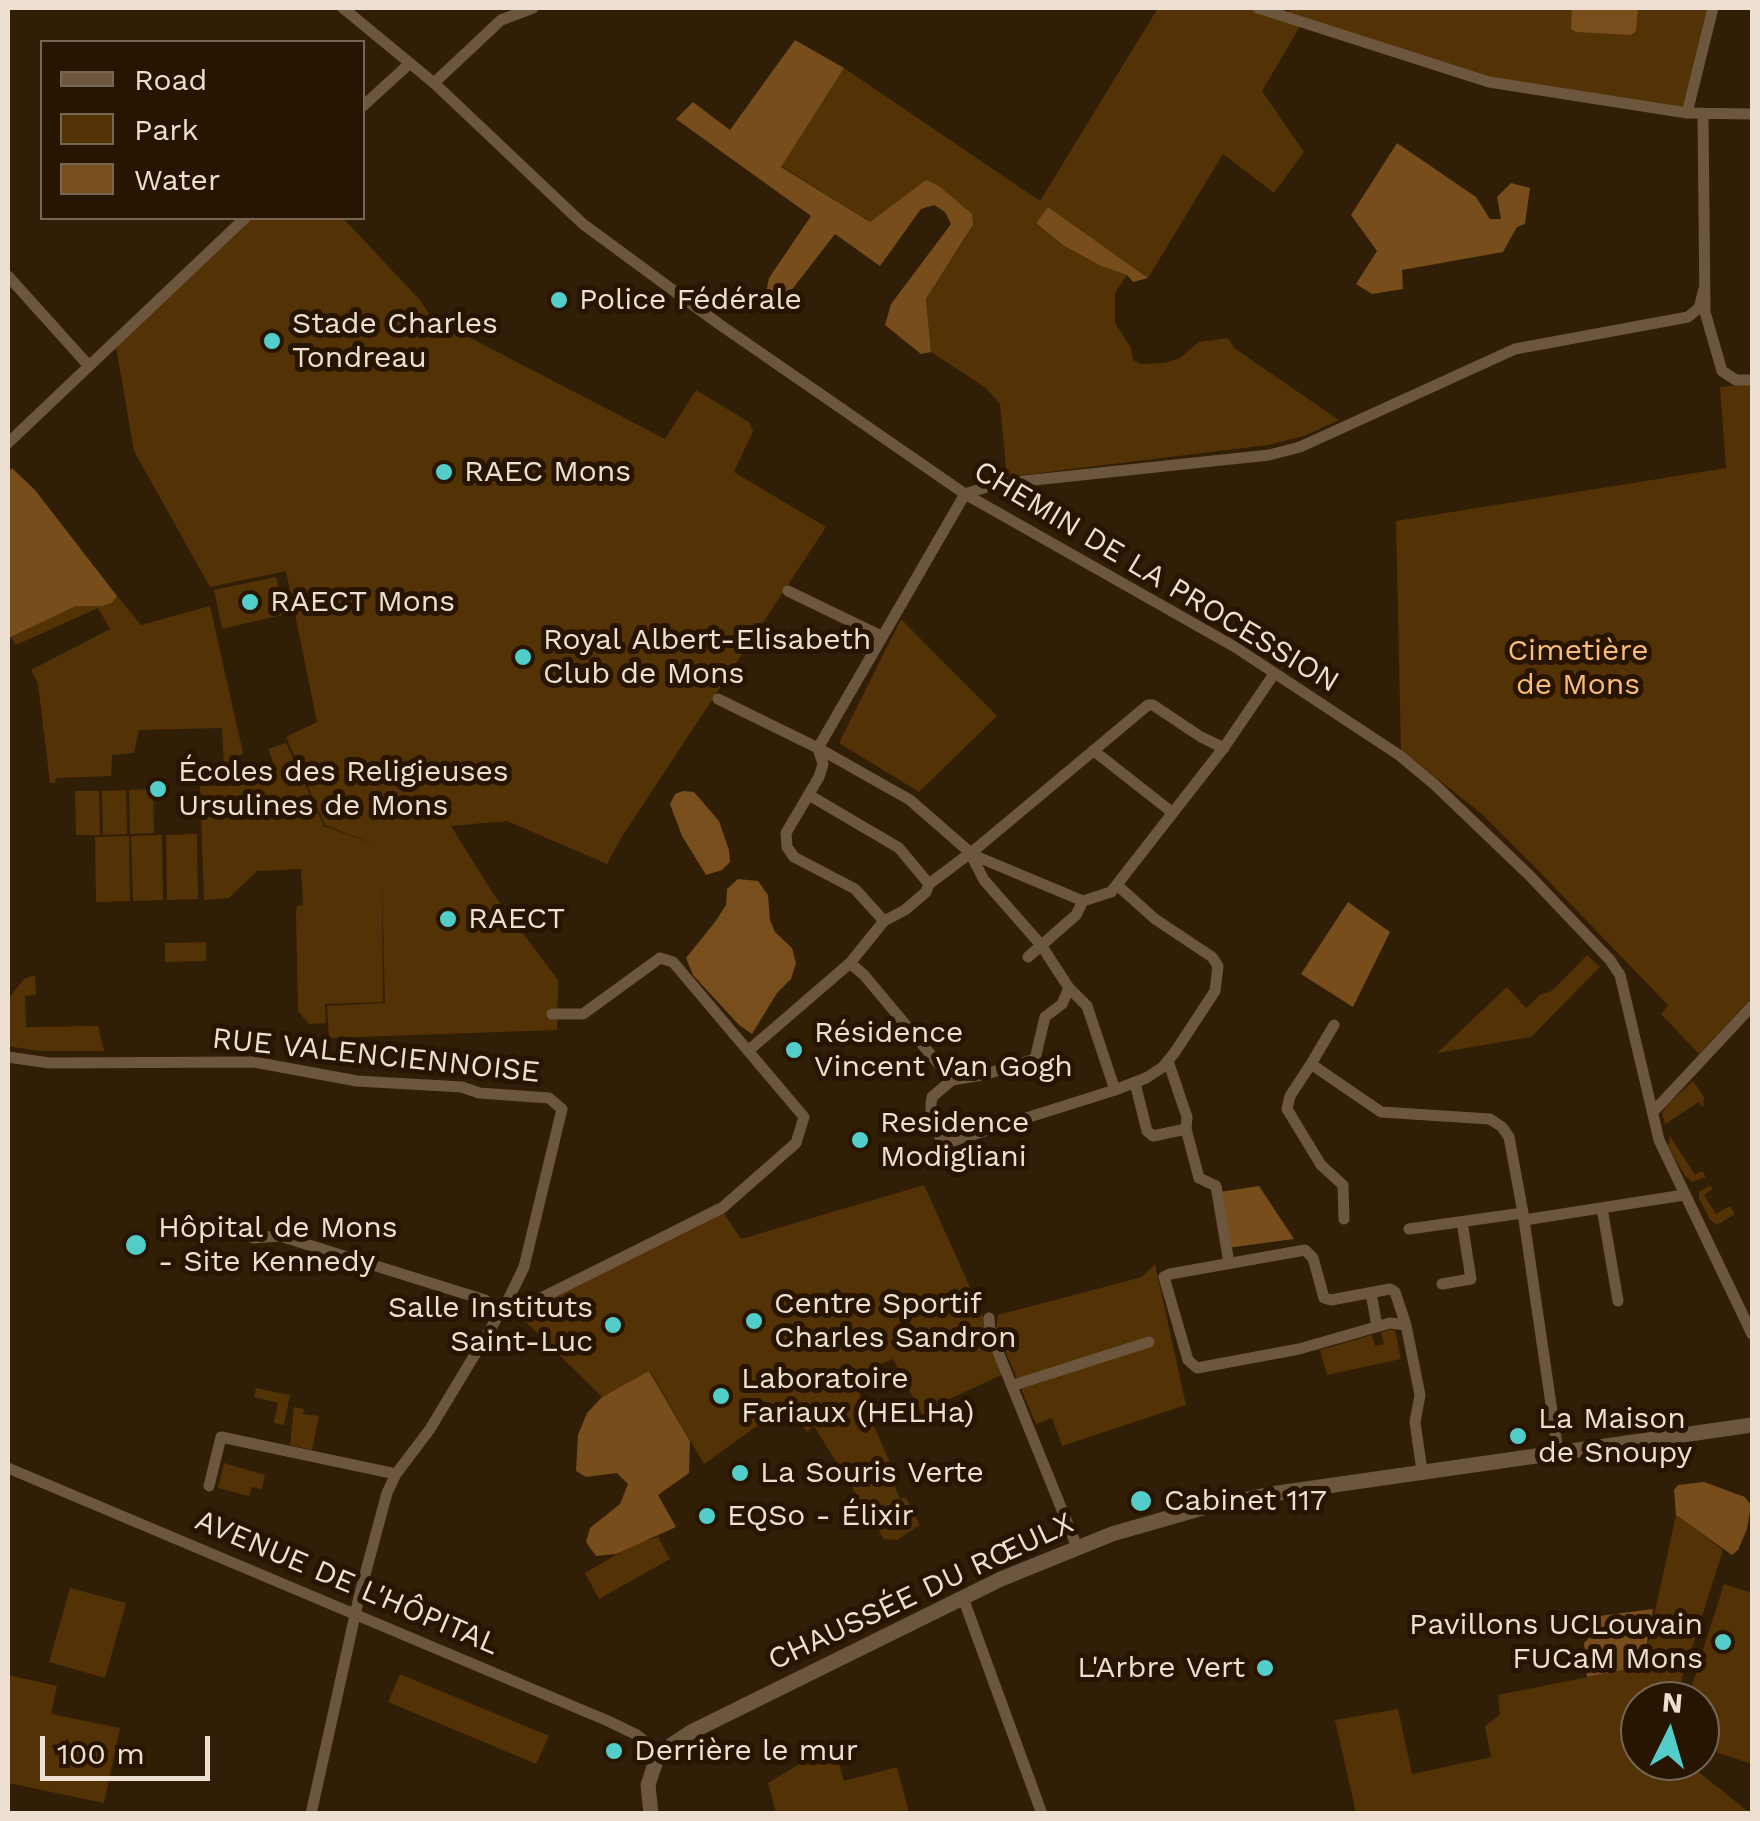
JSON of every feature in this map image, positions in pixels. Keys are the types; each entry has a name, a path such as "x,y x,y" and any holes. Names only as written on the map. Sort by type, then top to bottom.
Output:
{"main road":[{"name":"CHAUSSÉE DU RŒULX","path":"662,1754 691,1732 964,1598 1078,1546 1199,1508 1422,1471 1752,1426"},
{"path":"651,1814 648,1785 662,1754"}],"street":[{"name":"CHEMIN DE LA PROCESSION","path":"343,8 434,83 589,228 719,324 966,494 1160,603 1399,755 1434,784 1610,960 1624,988 1659,1140 1752,1334"},
{"path":"434,83 501,20 533,8"},
{"path":"1258,8 1489,82 1687,113 1752,114"},
{"path":"1687,113 1713,8"},
{"path":"365,104 409,64"},
{"path":"1703,113 1706,312 1722,371 1736,380 1752,380"},
{"path":"8,443 243,220"},
{"path":"8,276 89,366"},
{"path":"884,921 855,889 794,858 787,847 786,832 823,764 818,748 966,494 996,484 1270,454 1300,447 1515,348 1688,317 1699,308 1704,290"},
{"path":"788,591 881,636"},
{"path":"718,699 818,748 910,800 970,853 1083,901 1111,892 1224,748 1274,674"},
{"path":"748,1051 850,963 884,921 905,910 926,892 929,884 1136,714 1152,704 1224,748"},
{"path":"1094,751 1173,813"},
{"path":"809,795 899,848 929,884"},
{"path":"970,853 984,880 1087,1006 1115,1090"},
{"path":"1069,988 1062,1004 1044,1017 1036,1059 952,1080 932,1096 931,1115 940,1137 950,1142 1115,1090 1146,1078 1168,1060 1215,991 1218,966 1212,956 1156,919 1116,885"},
{"path":"1028,958 1076,915 1083,901"},
{"path":"311,1814 376,1527 396,1474 430,1429 509,1298 523,1304 533,1302 722,1208 796,1143 804,1118 673,962 660,958 584,1014 552,1014"},
{"path":"850,963 952,1080"},
{"path":"1652,1112 1752,1006"},
{"path":"1334,1025 1290,1096 1287,1109 1321,1165 1343,1185 1344,1220"},
{"name":"RUE VALENCIENNOISE","path":"8,1057 49,1063 254,1062 342,1079 462,1087 479,1093 549,1098 558,1104 562,1116 524,1267 509,1298"},
{"path":"1168,1060 1187,1117 1186,1129 1200,1178 1216,1186 1228,1264"},
{"path":"1311,1064 1381,1112 1490,1119 1498,1122 1510,1137 1558,1452"},
{"path":"1135,1082 1147,1131 1154,1136 1186,1129"},
{"path":"1409,1230 1684,1196"},
{"path":"1602,1208 1618,1301"},
{"path":"1442,1284 1471,1279 1462,1222"},
{"path":"252,1238 280,1236 485,1300 502,1311"},
{"path":"1406,1325 1396,1322 1336,1340 1204,1367 1191,1365 1164,1277 1305,1250 1313,1258 1324,1298 1390,1289 1395,1292 1406,1325 1420,1396 1415,1422 1422,1471"},
{"path":"1371,1293 1378,1326"},
{"path":"989,1318 990,1332 1078,1546"},
{"path":"1014,1386 1149,1342"},
{"path":"209,1486 221,1436 396,1474"},
{"name":"AVENUE DE L'HÔPITAL","path":"8,1468 608,1721 637,1734 662,1754"},
{"path":"964,1598 1042,1814"}],"green space":[{"path":"1158,8 1258,8 1283,16 1293,8 1713,8 1687,113 1489,82 1302,23 1262,91 1304,152 1274,193 1223,154 1148,278 1048,207 1036,223 1064,246 1127,275 1115,293 1115,323 1131,348 1133,360 1141,364 1165,363 1180,358 1199,342 1228,338 1234,348 1339,420 1304,436 1268,445 1007,477 1000,404 986,388 931,352 926,299 973,226 939,186 870,222 781,166 844,68 1040,201"},
{"name":"Royal Albert-Elisabeth Club de Mons","path":"243,220 345,220 432,318 665,439 696,390 749,422 753,431 734,472 826,527 607,864 507,821 451,826 494,895 558,980 557,1030 329,1038 327,1006 385,1003 382,882 383,1002 325,1004 326,1023 309,1024 298,1011 296,912 297,906 303,905 301,869 257,871 229,898 204,900 200,786 236,786 244,774 274,765 268,749 286,743 324,826 382,847 325,825 286,737 317,722 286,571 210,587 134,451 115,341"},
{"name":"Cimetière de Mons","path":"1752,384 1752,997 1699,1054 1661,1014 1668,1005 1532,864 1482,814 1401,750 1396,521 1726,468 1720,387"},
{"name":"RAECT Mons","path":"276,577 286,614 222,629 214,590"},
{"path":"117,596 141,625 210,606 243,753 235,760 234,773 224,766 222,728 139,730 134,753 112,755 111,776 56,778 55,783 50,783 38,684 31,670 110,629 98,608 16,645 10,636 76,606 102,606 112,603"},
{"path":"901,619 997,716 919,792 839,743"},
{"path":"153,789 154,833 130,834 129,790"},
{"path":"126,790 127,834 103,835 102,791"},
{"path":"75,791 99,791 100,835 76,835"},
{"path":"197,834 198,899 167,900 166,835"},
{"path":"162,835 163,900 133,901 131,836"},
{"path":"129,836 130,901 96,902 95,837"},
{"path":"206,942 206,961 165,962 165,943"},
{"path":"1587,955 1600,967 1531,1037 1437,1053 1507,987 1526,1008 1541,994 1552,991"},
{"path":"35,975 36,995 25,996 26,1027 98,1026 104,1051 38,1051 8,1046 8,999 24,979"},
{"path":"1693,1081 1704,1097 1703,1108 1699,1102 1665,1124 1662,1113"},
{"path":"1670,1136 1695,1175 1702,1171 1706,1177 1692,1182 1685,1176 1668,1146"},
{"name":"Centre Sportif Charles Sandron","path":"924,1185 1008,1372 943,1402 925,1420 893,1359 851,1375 893,1469 888,1471 900,1499 906,1498 920,1525 897,1540 884,1539 814,1426 807,1432 785,1406 704,1464 650,1371 602,1397 521,1317 523,1304 717,1203 741,1239"},
{"path":"1710,1185 1713,1189 1704,1195 1716,1214 1730,1206 1735,1214 1717,1225 1710,1220 1699,1198 1699,1192"},
{"path":"1155,1264 1186,1405 1062,1446 1052,1418 1036,1424 996,1329 998,1315 1142,1277"},
{"path":"1395,1330 1401,1359 1327,1375 1320,1350 1372,1335 1375,1346 1384,1344 1381,1332"},
{"path":"256,1388 290,1395 284,1425 274,1423 278,1403 254,1397"},
{"path":"294,1407 304,1409 303,1414 319,1416 312,1450 290,1445"},
{"path":"224,1463 265,1475 262,1489 252,1487 249,1496 218,1488"},
{"path":"1676,1515 1723,1550 1681,1681 1620,1681 1620,1781 1710,1781 1750,1813 1356,1813 1335,1720 1398,1709 1412,1774 1491,1757 1485,1726 1500,1715 1498,1695 1643,1666"},
{"path":"658,1537 670,1559 599,1599 585,1573 632,1545"},
{"path":"1724,1584 1752,1593 1752,1764 1720,1754 1720,1681 1693,1681"},
{"path":"70,1588 126,1603 105,1678 49,1662"},
{"path":"400,1674 549,1736 536,1764 388,1702"},
{"path":"8,1675 57,1686 51,1714 120,1728 104,1803 8,1783"},
{"path":"833,1744 844,1781 897,1767 909,1813 776,1813 768,1783"}],"shaded area":[{"path":"795,40 844,68 781,167 870,222 926,180 972,214 973,225 926,299 931,352 921,354 885,325 891,304 951,224 945,212 934,205 921,209 880,266 835,234 777,309 764,302 769,278 811,216 676,119 693,102 730,130"},
{"path":"1397,143 1476,197 1490,219 1501,219 1497,197 1511,183 1530,188 1525,224 1517,227 1503,252 1402,270 1403,289 1372,294 1356,284 1377,251 1351,215"},
{"path":"1048,207 1148,278 1133,282 1127,275 1064,246 1036,223"},
{"path":"12,468 35,490 117,596 112,603 102,606 76,606 8,638 8,473"},
{"path":"1348,902 1390,932 1353,1007 1301,974"},
{"path":"1259,1186 1294,1239 1227,1248 1213,1193"},
{"path":"649,1371 690,1441 689,1473 658,1495 676,1527 616,1554 596,1556 586,1542 590,1528 620,1504 628,1484 617,1473 586,1477 576,1471 578,1435 587,1413 602,1397"},
{"path":"1704,1482 1745,1497 1751,1505 1747,1529 1732,1555 1676,1515 1674,1490 1678,1485"},
{"path":"1653,1609 1643,1666 1587,1677 1584,1643 1593,1634 1594,1621 1599,1616"}],"water":[{"path":"1572,8 1638,8 1636,31 1631,35 1576,32 1571,29"},
{"path":"694,792 719,821 730,862 722,870 706,875 682,836 670,804 675,794"},
{"path":"738,879 758,881 768,895 770,920 775,932 792,948 796,963 791,979 777,993 752,1034 693,975 686,958 715,922 726,905 727,889"}],"place":[{"name":"Police Fédérale","path":"559,300"},
{"name":"Stade Charles Tondreau","path":"272,341"},
{"name":"RAEC Mons","path":"444,472"},
{"name":"RAECT Mons","path":"250,602"},
{"name":"Royal Albert-Elisabeth Club de Mons","path":"523,657"},
{"name":"Écoles des Religieuses Ursulines de Mons","path":"158,789"},
{"name":"RAECT","path":"448,919"},
{"name":"Résidence Vincent Van Gogh","path":"794,1050"},
{"name":"Residence Modigliani","path":"860,1140"},
{"name":"Hôpital de Mons - Site Kennedy","path":"136,1245"},
{"name":"Centre Sportif Charles Sandron","path":"754,1321"},
{"name":"Salle Instituts Saint-Luc","path":"613,1325"},
{"name":"Laboratoire Fariaux (HELHa)","path":"721,1396"},
{"name":"La Maison de Snoupy","path":"1518,1436"},
{"name":"La Souris Verte","path":"740,1473"},
{"name":"Cabinet 117","path":"1141,1501"},
{"name":"EQSo - Élixir","path":"707,1516"},
{"name":"Pavillons UCLouvain FUCaM Mons","path":"1723,1642"},
{"name":"L'Arbre Vert","path":"1265,1668"},
{"name":"Derrière le mur","path":"614,1751"}]}
